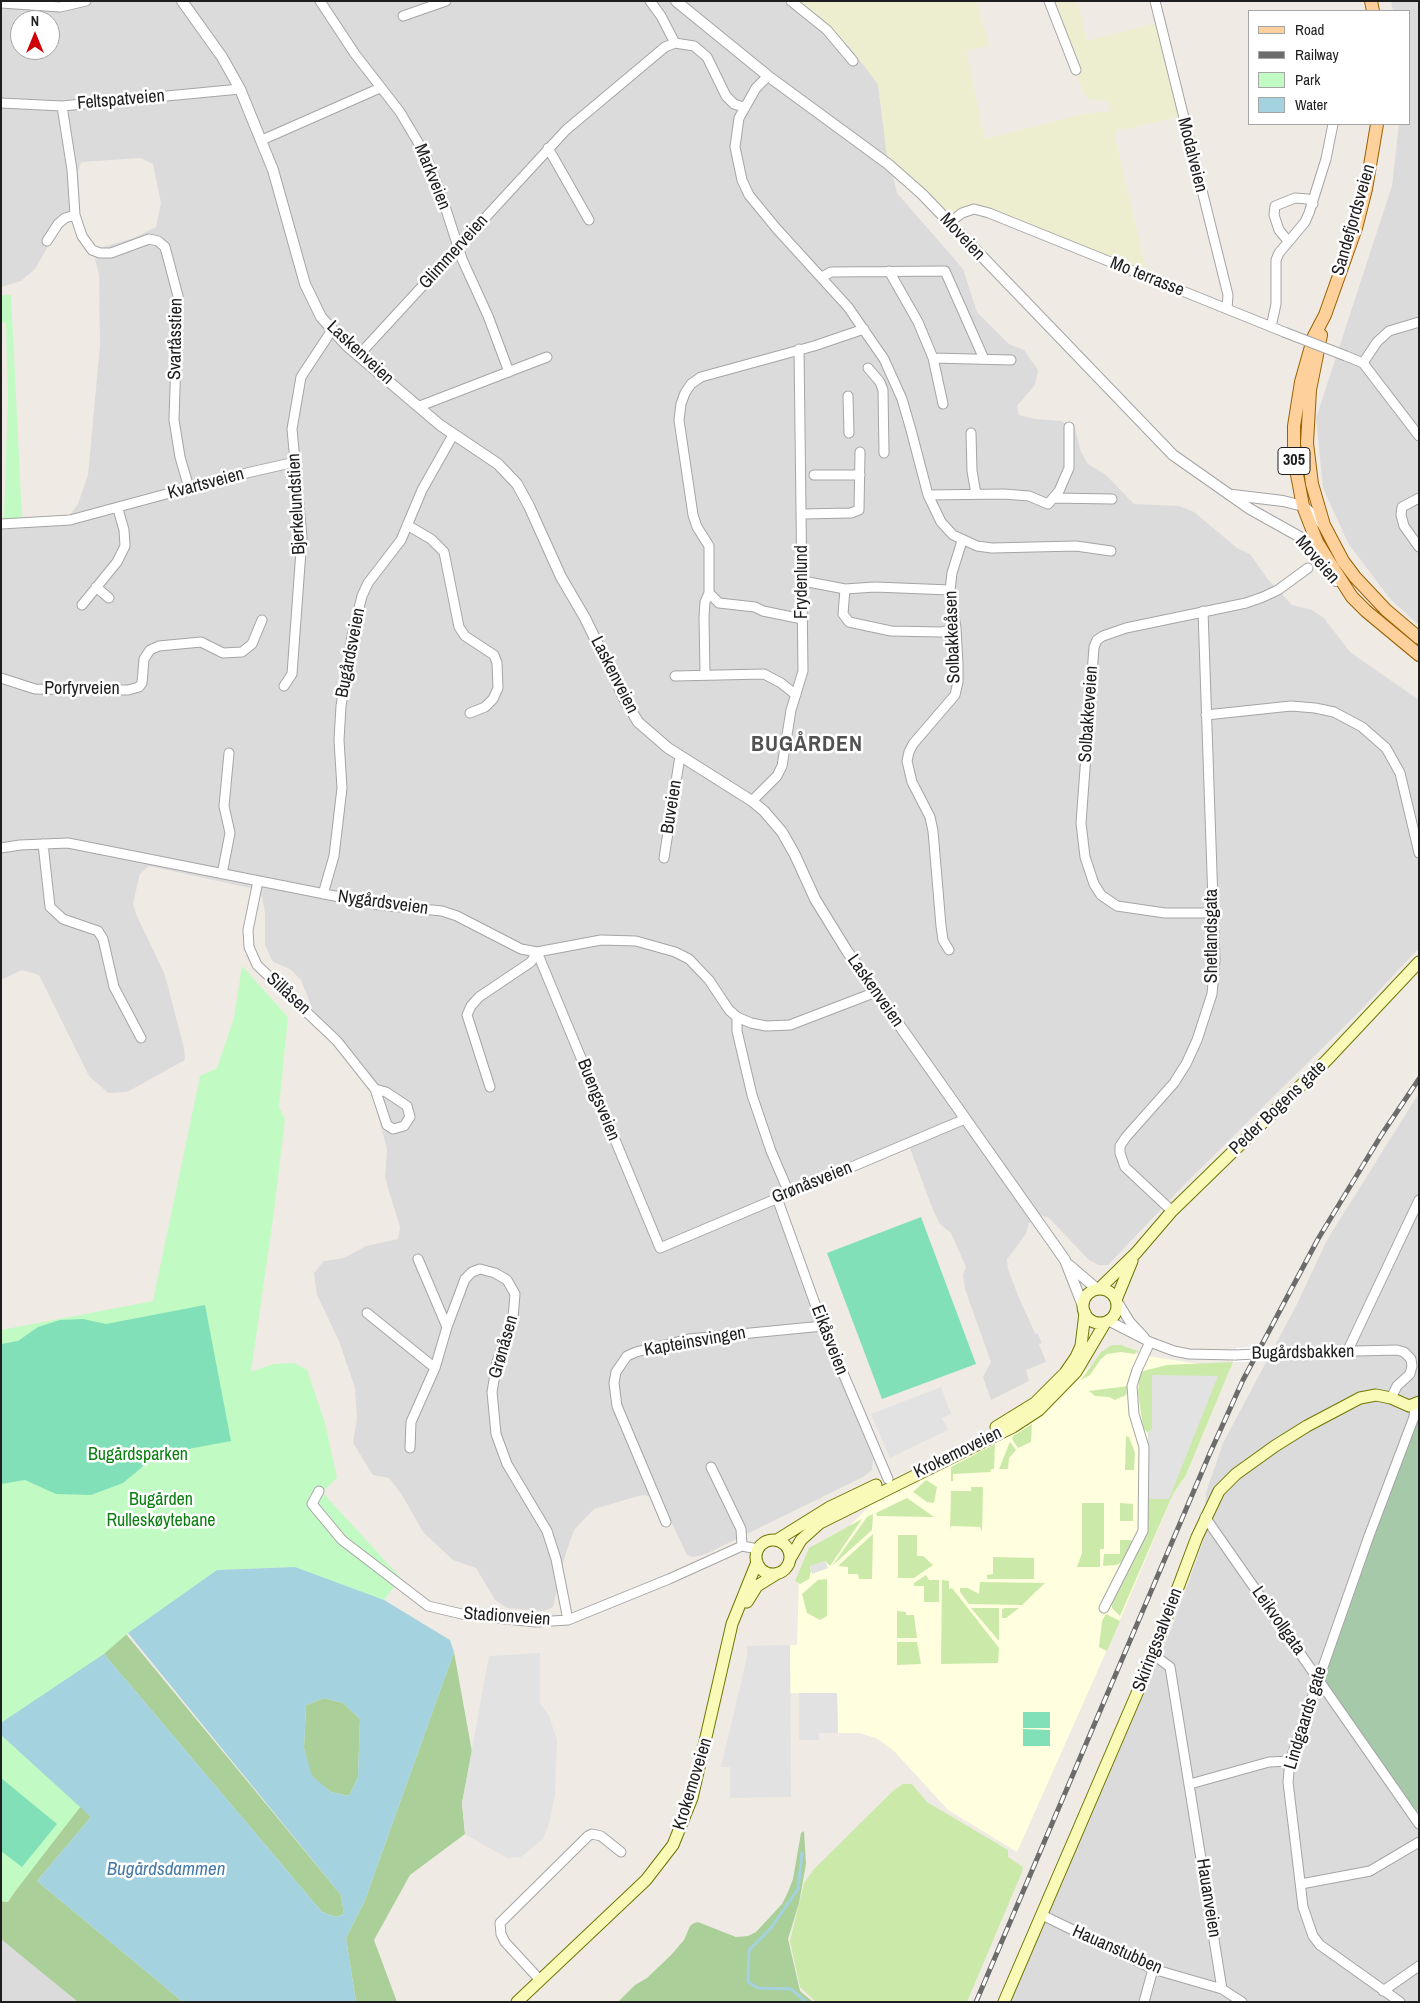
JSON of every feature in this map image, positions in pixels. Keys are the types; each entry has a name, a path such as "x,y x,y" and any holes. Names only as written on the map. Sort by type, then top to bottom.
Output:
{"main road":[{"name":"Sandefjordsveien","path":"1377,125 1366,190 1356,228 1325,315 1314,336 1306,360 1294,426 1295,473 1303,506 1317,542 1352,597 1419,655"},
{"name":"Sandefjordsveien","path":"1325,315 1310,390 1307,428 1312,484 1324,525 1342,561 1386,610 1419,638"},
{"name":"Peder Bogens gate","path":"1098,1289 1136,1253 1172,1211 1326,1061 1419,962"},
{"name":"Peder Bogens gate","path":"1117,1300 1123,1279 1136,1253"},
{"path":"1098,1289 1110,1292 1117,1300 1116,1312 1107,1322 1094,1322 1084,1310 1088,1294 1098,1289"},
{"name":"Krokemoveien","path":"516,2002 646,1880 677,1838 692,1798 732,1624 757,1562 758,1549 766,1541 777,1540 830,1508 1004,1423 1034,1403 1051,1389 1076,1357 1082,1337 1084,1310"},
{"name":"Krokemoveien","path":"732,1624 757,1586 786,1568 801,1540 820,1523 1013,1427 1039,1410 1076,1372 1107,1322"},
{"name":"Skiringssalveien","path":"1004,2002 1154,1655 1205,1517 1219,1491 1227,1481 1282,1441 1313,1422 1360,1398 1376,1395 1391,1398 1409,1406 1417,1404"},
{"path":"777,1540 786,1546 790,1559"},
{"path":"757,1562 767,1573 778,1573"}],"street":[{"path":"1,3 60,7 86,1"},
{"name":"Laskenveien","path":"182,1 222,57 240,89 262,140 305,284 313,303 332,330 359,356 453,435 498,464 517,484 561,577 586,618 625,700 645,729 680,756 752,801 764,811 782,832 824,916 876,992 1065,1260 1098,1289"},
{"name":"Markveien","path":"320,1 380,88 400,112 425,154 442,197 458,248 509,372"},
{"path":"403,16 423,5 446,1"},
{"path":"650,1 665,22 675,43 694,46 707,57 726,96 734,104 743,107"},
{"name":"Moveien","path":"676,1 768,76 888,164 922,194 1145,429 1172,455 1250,509 1300,537 1310,545 1342,588 1352,597"},
{"path":"791,1 827,30 853,61"},
{"path":"1049,1 1076,70"},
{"name":"Modalveien","path":"1155,1 1228,296 1227,309"},
{"name":"Glimmerveien","path":"359,356 548,148 590,108 648,60 665,47 675,43"},
{"path":"768,76 756,88 743,107 739,118 735,147 742,180 749,195 770,221 822,277 864,329 884,359 902,399 928,495 941,522 962,541 992,548 1076,546 1111,551"},
{"path":"262,140 380,88"},
{"name":"Feltspatveien","path":"1,103 62,106 240,89"},
{"name":"Svartåsstien","path":"62,106 72,170 75,216 82,236 92,250 100,253 111,253 148,239 158,241 165,247 178,296 174,420 180,457 189,488"},
{"path":"1271,326 1276,304 1276,260 1288,241 1305,222 1313,204 1326,159 1333,125"},
{"path":"548,148 589,220"},
{"path":"1288,241 1279,230 1274,216 1275,206 1295,198 1308,198 1313,204"},
{"name":"Mo terrasse","path":"949,222 962,213 974,209 989,213 1362,363"},
{"path":"47,241 58,224 65,218 75,216"},
{"path":"889,271 918,322 934,358 943,404"},
{"path":"822,277 831,272 945,271 984,359"},
{"path":"1419,322 1389,331 1377,342 1362,363 1419,436"},
{"path":"706,674 705,602 709,593 709,546 697,527 693,515 681,439 681,404 691,384 701,377 838,339 864,329"},
{"name":"Bjerkelundstien","path":"284,686 292,674 302,537 292,429 301,377 332,330"},
{"name":"Frydenlund","path":"752,801 777,776 782,766 791,710 803,671 799,349"},
{"path":"420,406 547,357"},
{"path":"934,358 1011,360"},
{"path":"868,368 882,386 884,453"},
{"path":"848,396 849,433"},
{"path":"928,495 1029,496 1048,504 1058,491 1069,468 1069,427"},
{"path":"971,433 972,471 976,494"},
{"name":"Bugårdsveien","path":"323,894 334,856 342,788 339,740 341,706 352,636 362,596 368,583 401,540 422,490 453,435"},
{"path":"802,514 855,513 860,506 860,452"},
{"name":"Kvartsveien","path":"1,524 70,520 295,462"},
{"path":"814,475 860,475"},
{"name":"Moveien","path":"1229,494 1283,501 1303,506 1324,525"},
{"path":"1053,498 1112,499"},
{"path":"1419,498 1402,507 1401,515 1404,526 1419,547"},
{"path":"82,605 117,562 124,546 124,530 118,509"},
{"path":"407,525 431,538 444,552 459,627 466,636 494,654 497,663 498,688 493,699 485,707 470,713"},
{"name":"Solbakkeåsen","path":"949,950 943,940 941,926 933,831 930,817 912,782 907,761 908,752 913,744 955,696 958,682 956,628 950,590 952,573 962,541"},
{"name":"Solbakkeveien","path":"1213,913 1142,911 1117,906 1101,896 1094,884 1085,857 1081,823 1091,669 1098,640 1126,628 1246,603 1278,590 1308,568"},
{"path":"802,581 845,589 875,587 950,590"},
{"path":"96,587 109,598"},
{"path":"845,589 843,614 849,622 891,631 941,632 956,628"},
{"path":"709,593 719,603 750,606 763,611 802,619"},
{"name":"Shetlandsgata","path":"1172,1211 1125,1167 1121,1160 1120,1146 1174,1083 1197,1040 1208,1010 1214,981 1215,960 1204,611"},
{"name":"Porfyrveien","path":"1,678 35,689 128,690 139,687 142,683 144,660 150,650 159,646 201,642 223,653 242,652 252,644 262,620"},
{"path":"675,676 764,674 781,683 796,696"},
{"path":"1206,715 1291,706 1334,712 1362,726 1386,748 1400,772 1419,853"},
{"path":"222,874 230,833 224,806 229,753"},
{"name":"Buveien","path":"664,858 680,756"},
{"name":"Nygårdsveien","path":"1,848 68,843 380,905 442,911 457,916 521,949 537,952 575,944 620,940 636,942 675,952 689,959 701,970 729,1010 737,1017"},
{"path":"43,844 50,907 62,919 98,931 103,939 114,987 141,1038"},
{"name":"Sillåsen","path":"258,881 248,930 249,947 257,965 337,1041 375,1089 387,1125 393,1129 404,1126 411,1112 407,1106 386,1092 375,1089"},
{"path":"490,1087 467,1015 470,1006 479,997 531,962 537,952"},
{"name":"Buengsveien","path":"537,952 660,1248"},
{"path":"788,1193 752,1095 737,1031 737,1017 751,1023 777,1027 851,1004 876,992"},
{"name":"Grønåsveien","path":"660,1248 965,1119"},
{"name":"Eikåsveien","path":"777,1198 823,1326 888,1479"},
{"path":"1347,1352 1418,1203"},
{"path":"418,1259 447,1327"},
{"name":"Laskenveien","path":"1065,1260 1084,1310"},
{"name":"Grønåsen","path":"410,1448 411,1422 435,1368 447,1327 466,1279 472,1272 480,1269 507,1280 515,1294 515,1308 497,1362 492,1392 496,1434 507,1464 547,1531 556,1559 568,1620"},
{"name":"Bugårdsbakken","path":"1117,1300 1130,1322 1149,1342"},
{"path":"367,1313 435,1368"},
{"name":"Bugårdsbakken","path":"1107,1322 1149,1342 1189,1354 1234,1355 1397,1350 1408,1355 1412,1366 1410,1374 1397,1386 1391,1398"},
{"name":"Kapteinsvingen","path":"666,1522 617,1406 615,1377 628,1356 636,1352 689,1339 823,1326"},
{"path":"1104,1608 1143,1531 1144,1447 1134,1414 1132,1386 1149,1342"},
{"name":"Lindgaards gate","path":"1400,2002 1320,1945 1313,1936 1303,1907 1288,1782 1290,1761 1318,1678 1414,1417 1417,1404"},
{"path":"711,1467 741,1529 742,1546 758,1549"},
{"name":"Stadionveien","path":"319,1491 312,1504 336,1534 428,1606 447,1612 500,1619 536,1622 568,1620 669,1579 742,1546"},
{"name":"Leikvollgata","path":"1205,1517 1419,1824"},
{"name":"Hauanveien","path":"1154,1655 1170,1667 1222,1990"},
{"path":"1190,1784 1269,1762 1290,1761"},
{"path":"540,1980 505,1942 501,1934 500,1923 588,1836 592,1834 601,1836 621,1852"},
{"path":"1301,1884 1370,1871 1419,1842"},
{"name":"Hauanstubben","path":"1042,1915 1153,1969 1222,1990"},
{"path":"1383,1991 1419,1966"},
{"path":"1144,2002 1153,1969"},
{"path":"1222,1990 1242,2002"}],"shaded area":[{"path":"1,1 798,1 849,46 878,84 887,153 897,193 963,269 977,312 1009,344 1024,350 1038,370 1035,385 1017,406 1019,415 1035,419 1061,421 1075,429 1081,452 1088,464 1106,475 1134,504 1179,506 1194,512 1237,548 1250,554 1267,578 1292,605 1312,610 1324,618 1350,652 1419,700 1419,948 1360,1011 1187,1182 1108,1265 1098,1265 1089,1260 1049,1218 1040,1215 1029,1223 1026,1234 1007,1259 1008,1269 1035,1333 1038,1334 1042,1343 1039,1344 1046,1362 1026,1370 1029,1381 991,1400 983,1377 991,1362 965,1289 963,1275 966,1267 951,1233 940,1224 933,1210 908,1143 901,1141 801,1181 781,1191 777,1206 797,1269 873,1459 872,1470 863,1477 706,1554 693,1557 687,1555 660,1498 642,1495 594,1509 574,1530 565,1556 553,1607 544,1611 507,1608 495,1600 476,1568 453,1560 423,1532 402,1495 389,1478 373,1475 353,1443 357,1418 355,1388 339,1341 317,1295 314,1273 324,1261 344,1258 366,1246 398,1239 400,1227 385,1178 387,1149 371,1090 319,1026 301,980 290,969 273,962 265,945 265,913 262,897 250,888 149,866 140,874 133,903 136,914 165,975 184,1048 185,1060 127,1092 108,1093 89,1076 39,975 22,970 1,980 1,518 69,516 78,504 88,475 100,345 99,275 95,259 103,247 134,238 156,227 161,203 153,164 141,158 81,162 78,171 80,205 78,213 60,226 35,269 21,281 1,287"},
{"path":"798,1 977,1 989,46 966,51 985,139 1083,114 1111,111 1108,101 1091,100 1085,96 1049,1 1077,1 1087,41 1161,22 1182,116 1122,130 1118,128 1115,137 1148,278 974,209 949,223 888,164 878,84 849,46"},
{"path":"1391,1 1419,1 1419,625 1390,599 1348,543 1323,488 1316,418 1392,186 1399,125 1410,125 1410,10 1393,10"},
{"path":"1419,1093 1419,1405 1412,1814 1419,1810 1419,2002 1010,2002 1172,1627 1203,1542 1206,1493 1223,1443 1296,1306 1327,1240"},
{"path":"1110,1350 1230,1369 1186,1475 1173,1494 1114,1634 1017,1852 948,1810 895,1752 878,1739 860,1733 838,1733 837,1693 790,1693 790,1645 797,1645 799,1576 888,1488 1039,1410"},
{"path":"1152,1375 1218,1376 1169,1499 1147,1499 1148,1433 1152,1429"},
{"path":"941,1387 951,1414 942,1418 948,1430 890,1458 871,1414"},
{"path":"1419,1405 1419,1810 1412,1814 1318,1678"},
{"path":"825,1561 828,1568 812,1574 810,1566"},
{"path":"790,1645 791,1797 730,1798 730,1767 721,1767 747,1657 747,1646"},
{"path":"540,1653 540,1703 549,1716 557,1740 555,1794 549,1824 543,1839 521,1857 507,1858 465,1834 462,1803 489,1656"},
{"path":"799,1693 837,1693 838,1733 819,1733 819,1740 799,1740"},
{"path":"1,1938 78,2002 1,2002"}],"green space":[{"path":"1,295 11,295 22,519 4,519 8,397 6,323 1,322"},
{"name":"Bugårdsparken","path":"242,966 288,1017 279,1107 285,1119 251,1372 273,1364 294,1363 307,1370 325,1423 337,1478 322,1492 401,1578 384,1600 295,1567 217,1570 128,1633 104,1654 1,1723 1,1330 153,1301 200,1076 217,1068 234,1018"},
{"path":"921,1217 976,1364 882,1399 827,1253"},
{"path":"205,1305 231,1441 151,1456 141,1468 123,1483 91,1495 56,1494 25,1480 1,1484 1,1344 18,1341 38,1327 60,1320 83,1319 106,1324"},
{"path":"1112,1345 1121,1345 1138,1351 1134,1354 1121,1352 1107,1354 1101,1359 1090,1375 1081,1380 1101,1352"},
{"path":"1233,1362 1186,1475 1173,1494 1120,1616 1112,1608 1112,1603 1147,1530 1147,1499 1169,1499 1152,1375 1152,1429 1148,1433 1143,1428 1138,1392 1140,1374 1143,1371 1167,1365"},
{"path":"1128,1386 1126,1395 1115,1400 1109,1397 1095,1396 1089,1391"},
{"path":"1032,1424 1031,1442 1018,1448 1012,1439 1013,1436"},
{"path":"1126,1436 1129,1437 1135,1453 1134,1470 1125,1470"},
{"path":"1010,1442 1016,1450 1009,1458 1008,1469 999,1469"},
{"path":"995,1444 994,1469 991,1469 990,1472 953,1474 953,1481 951,1481 951,1467"},
{"path":"926,1480 937,1487 934,1503 927,1502 913,1492"},
{"path":"971,1487 983,1487 982,1532 980,1527 951,1526 950,1531 951,1491 971,1491"},
{"path":"907,1498 934,1517 877,1516 876,1513"},
{"path":"1082,1503 1104,1503 1104,1549 1100,1549 1100,1567 1077,1567 1082,1553"},
{"path":"1120,1503 1133,1504 1133,1521 1120,1521"},
{"path":"873,1514 872,1530 832,1566 867,1517"},
{"path":"862,1519 830,1566 825,1561 810,1567 809,1579 800,1584 795,1581 809,1548"},
{"path":"873,1534 872,1579 859,1579 858,1574 848,1574 848,1567 838,1566"},
{"path":"898,1535 917,1535 917,1556 923,1556 933,1565 914,1578 898,1578"},
{"path":"1120,1540 1135,1542 1124,1561 1116,1565 1103,1566 1104,1554 1120,1554"},
{"path":"993,1557 1034,1558 1034,1579 987,1579 987,1575 993,1574"},
{"path":"926,1575 929,1580 939,1580 939,1602 924,1602 924,1586 914,1586 914,1583"},
{"path":"827,1579 827,1616 820,1620 807,1613 802,1594 818,1580"},
{"path":"942,1580 949,1581 949,1589 952,1588 999,1648 998,1663 941,1664"},
{"path":"980,1582 1045,1583 1022,1605 969,1604 960,1592 960,1588 968,1588 979,1594"},
{"path":"971,1608 999,1608 999,1641"},
{"path":"1004,1608 1019,1608 1006,1618 1002,1618 1002,1610"},
{"path":"897,1611 906,1612 906,1615 914,1615 917,1638 897,1638"},
{"path":"1106,1614 1120,1621 1107,1651 1099,1647 1102,1621"},
{"name":"Bugårdsdammen","path":"121,1628 341,1895 344,1914 336,1917 322,1912 104,1654 1,1723 1,1694"},
{"path":"897,1642 917,1642 921,1664 897,1665"},
{"path":"454,1652 472,1752 462,1803 465,1834 410,1875 374,1940 397,2002 356,2002 346,1938 365,1900"},
{"path":"324,1698 343,1703 360,1719 358,1777 349,1796 331,1792 311,1776 304,1748 306,1705"},
{"path":"1023,1712 1050,1712 1050,1728 1023,1728"},
{"path":"1023,1729 1050,1730 1050,1746 1023,1746"},
{"path":"1,1735 81,1806 7,1902 1,1901"},
{"path":"1,1778 57,1824 22,1867 1,1851"},
{"path":"903,1784 912,1784 927,1802 1008,1850 1008,1857 1023,1867 1022,1872 967,2002 816,2002 800,1987 790,1941 804,1883 814,1869 894,1790"},
{"path":"81,1806 91,1817 37,1881 183,2002 78,2002 1,1939 1,1901 8,1902 57,1824"},
{"path":"804,1831 806,1864 799,1903 788,1939 800,1991 813,2002 618,2002 671,1955 684,1940 690,1926 694,1923 698,1922 736,1937 748,1936 756,1932 782,1904 788,1892 793,1879 801,1833"}],"water":[{"name":"Bugårdsdammen","path":"295,1567 384,1600 450,1640 454,1652 365,1900 346,1938 356,2002 183,2002 37,1881 91,1817 1,1735 1,1723 104,1654 322,1912 336,1917 344,1914 341,1895 128,1633 217,1570","holes":["324,1698 343,1703 360,1719 358,1777 349,1796 331,1792 312,1776 304,1748 306,1705"]}],"pier":[{"path":"1276,1346 1273,1361 1233,1362 1236,1348"}],"waterway":[{"path":"802,1853 798,1889 771,1928 749,1950 748,1982 758,1988 791,1989 806,2002"}],"railway":[{"path":"976,2002 1210,1453 1243,1380 1318,1239 1382,1134 1419,1079"}],"district":[{"name":"BUGÅRDEN","path":"807,745"}],"park label":[{"name":"Bugården Rulleskøytebane","path":"161,1510"}]}
